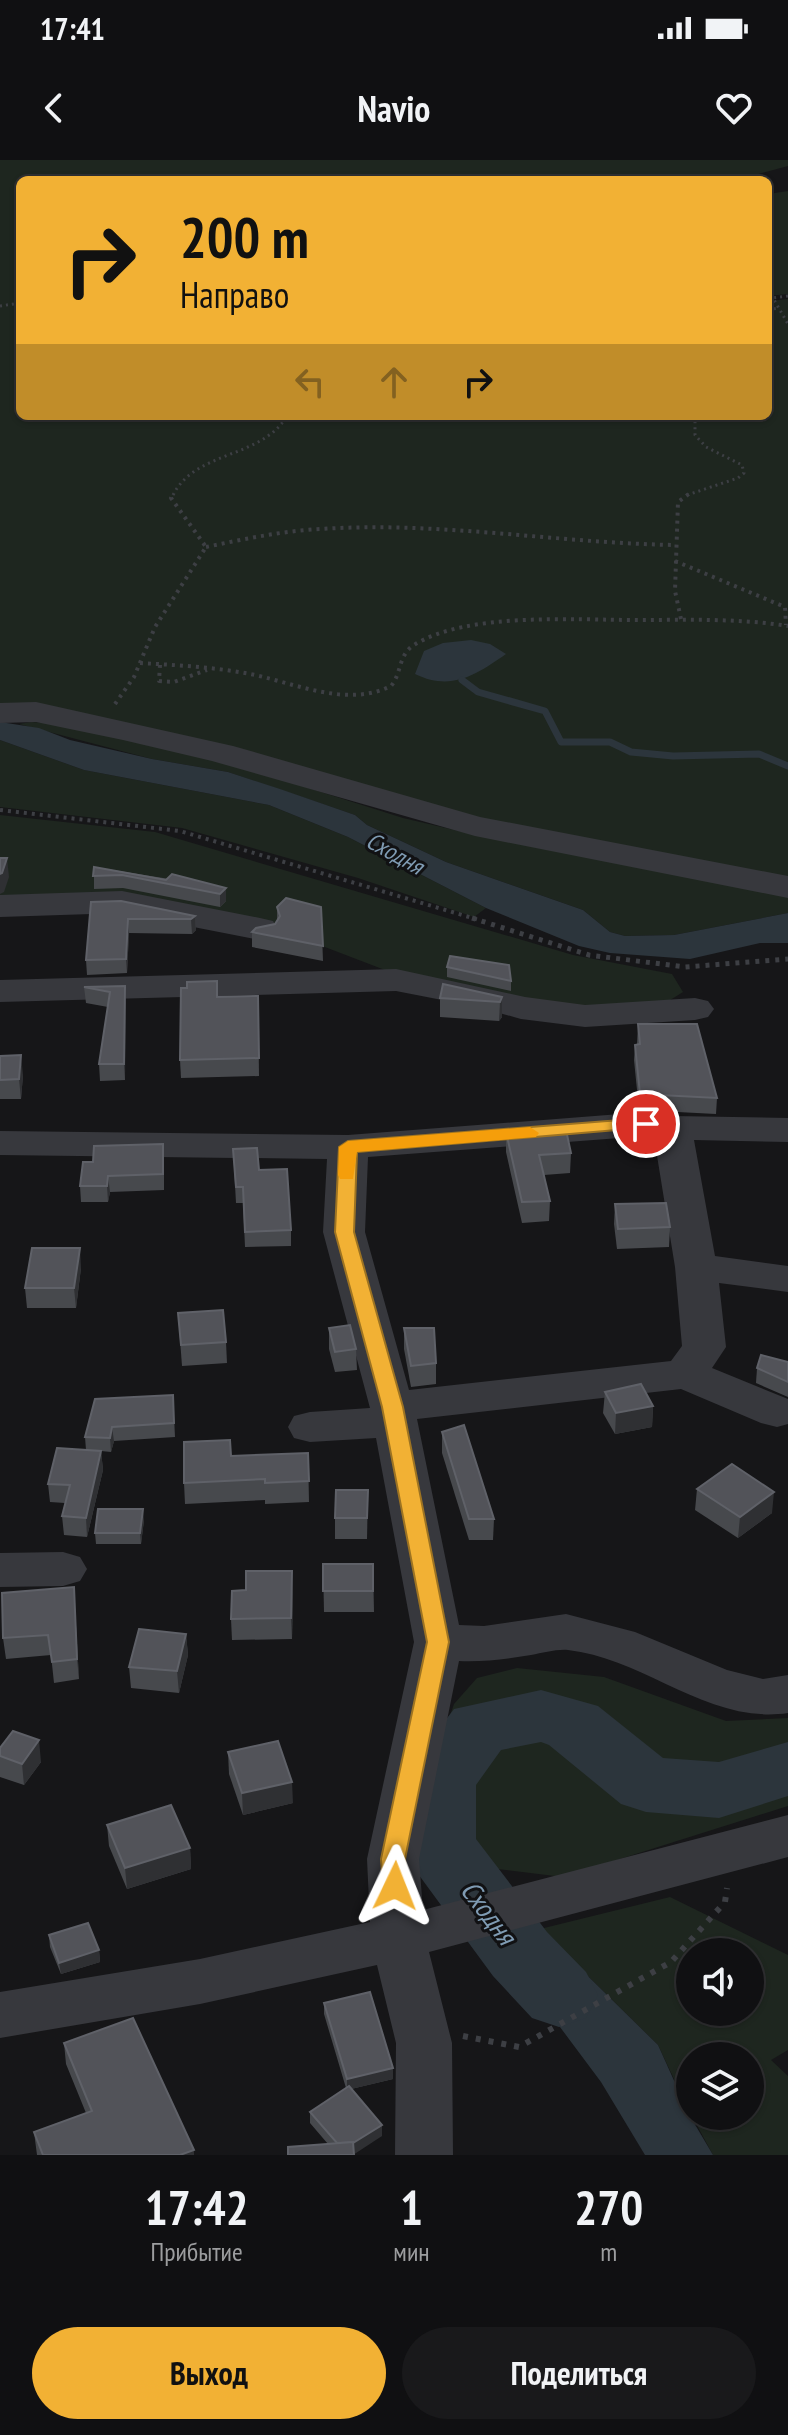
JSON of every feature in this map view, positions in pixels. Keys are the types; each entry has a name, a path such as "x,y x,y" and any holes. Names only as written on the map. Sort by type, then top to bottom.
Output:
{"street":[{"path":"0,713 36,712 101,725 221,753 475,826 788,887"},
{"path":"0,906 122,902 260,929"},
{"path":"0,991 396,980 484,997 521,1008 585,1016 695,1009"},
{"path":"0,1143 348,1147 646,1124 672,1128 788,1130"},
{"path":"672,1128 696,1267 704,1347 685,1374"},
{"path":"348,1147 344,1232 394,1414 438,1642 393,1859 398,1939 424,2043 424,2155"},
{"path":"696,1267 788,1279"},
{"path":"310,1427 685,1374 777,1412"},
{"path":"0,1570 63,1569"},
{"path":"438,1642 484,1644 566,1632 618,1645 716,1686 763,1698 788,1694"},
{"path":"0,2015 194,1982 398,1939 788,1836"}],"path":[{"path":"788,296 773,298 788,324"},
{"path":"772,309 778,308"},
{"path":"206,547 171,498 183,478 219,458 260,443 284,426 286,420"},
{"path":"681,619 675,591 678,502 692,491 738,478 744,473 742,465 706,447 695,435 695,420"},
{"path":"101,725 140,663 155,627 206,547 262,533 341,529 419,530 616,546 675,545"},
{"path":"140,663 211,668 261,676 326,693 355,695 389,688 396,679 404,654 418,643 464,628 573,620 681,619 787,625 785,607 675,561"},
{"path":"160,665 159,681 174,682 211,668"},
{"path":"0,810 180,831 355,881 589,955 685,967 788,959"},
{"path":"519,2047 671,1962 725,1902 731,1851"}],"shaded area":[{"path":"0,160 788,160 788,166 751,176 16,176 16,420 772,420 772,301 788,299 788,880 449,813 0,706"},
{"path":"788,191 788,294 772,296 772,193"},
{"path":"31,722 214,758 403,818 463,832 788,895 788,913 674,935 625,936 610,932 583,910 446,862 367,825 355,815 228,772 152,759 19,724"},
{"path":"0,740 84,770 269,805 348,837 486,908 474,917 358,878 182,828 0,807"},
{"path":"0,815 155,832 573,955 672,974 683,992 667,1002 591,1010 398,975 270,926 0,898"},
{"path":"517,1668 604,1677 726,1721 788,1718 788,1806 563,1877 482,1867 449,1839 468,1804 451,1770 443,1736 454,1704 477,1678"},
{"path":"670,1897 753,1938 676,1938 676,2026 764,2026 764,1943 788,1955 788,2050 771,2060 788,2076 788,2155 713,2155 700,2130 764,2130 764,2042 676,2042 676,2083 658,2045 540,1929"}],"water":[{"path":"471,640 490,644 506,654 474,674 452,681 428,679 415,674 424,651 443,643"},
{"path":"0,722 39,728 70,740 152,759 228,772 280,789 355,815 367,825 446,862 583,910 610,932 625,936 674,935 788,913 788,943 760,943 690,959 610,953 579,946 486,908 348,837 269,805 84,770 0,740"},
{"path":"540,1929 658,2045 676,2085 676,2130 698,2130 713,2155 645,2155 601,2082 557,2023 482,1943"}],"building":[{"path":"0,858 7,858 0,874"},
{"path":"94,867 166,880 172,874 226,888 220,894 122,875 93,876"},
{"path":"286,898 321,907 323,946 252,932 256,928 275,924 280,916 277,907"},
{"path":"121,901 195,916 191,919 128,919 126,959 86,960 91,902"},
{"path":"450,956 509,965 511,981 447,967"},
{"path":"217,981 217,997 258,996 259,1058 180,1060 181,988 187,988 187,982"},
{"path":"443,984 502,997 500,1002 440,998"},
{"path":"125,986 124,1064 99,1064 110,992 84,987"},
{"path":"638,1024 697,1024 717,1098 640,1094 635,1045 640,1044"},
{"path":"21,1055 19,1079 0,1080 0,1056"},
{"path":"566,1130 571,1153 539,1155 550,1201 522,1202 506,1132"},
{"path":"163,1144 163,1174 108,1176 107,1186 80,1186 83,1162 93,1162 94,1146"},
{"path":"257,1148 259,1170 287,1169 291,1230 245,1232 243,1187 236,1187 233,1149"},
{"path":"666,1203 670,1227 618,1229 615,1204"},
{"path":"32,1248 80,1248 74,1288 25,1288"},
{"path":"223,1310 226,1342 181,1345 178,1313"},
{"path":"350,1325 356,1349 335,1352 329,1328"},
{"path":"404,1328 434,1328 436,1363 411,1366"},
{"path":"761,1355 788,1362 788,1382 757,1368"},
{"path":"641,1384 653,1406 616,1413 605,1392"},
{"path":"173,1395 174,1423 112,1427 110,1438 85,1437 95,1399"},
{"path":"464,1425 494,1519 469,1519 442,1432"},
{"path":"230,1440 231,1456 308,1453 309,1481 265,1483 265,1479 184,1483 184,1442"},
{"path":"57,1448 101,1451 86,1518 62,1516 70,1485 48,1484"},
{"path":"732,1464 774,1492 740,1517 697,1489"},
{"path":"336,1490 368,1490 367,1518 335,1518"},
{"path":"98,1509 143,1509 140,1533 95,1533"},
{"path":"323,1564 373,1564 373,1591 323,1591"},
{"path":"246,1571 292,1571 291,1618 231,1619 232,1591 246,1590"},
{"path":"74,1587 77,1659 52,1662 48,1635 3,1638 2,1593"},
{"path":"139,1629 186,1634 177,1671 129,1667"},
{"path":"13,1731 39,1740 22,1764 0,1756 0,1748"},
{"path":"278,1741 292,1782 242,1793 228,1752"},
{"path":"171,1805 190,1848 125,1868 107,1825"},
{"path":"88,1923 99,1950 59,1963 49,1935"},
{"path":"370,1992 393,2068 347,2079 324,2003"},
{"path":"133,2018 194,2150 180,2155 43,2155 34,2132 92,2111 64,2043"},
{"path":"349,2086 382,2125 353,2143 337,2143 310,2112"},
{"path":"353,2142 354,2155 288,2155 288,2147"}],"waterway":[{"path":"462,680 478,692 545,711 561,742 610,742 631,752 673,756 759,754 788,766"},
{"name":"Сходня","path":"559,1995 520,1954 439,1846 440,1780 479,1728 541,1716 573,1725 646,1784 719,1790 788,1769"}],"slow traffic":[{"path":"347,1175 348,1147 530,1133"}],"route":[{"path":"395,1886 393,1859 438,1642 392,1407 344,1232 348,1147 646,1124"}]}
